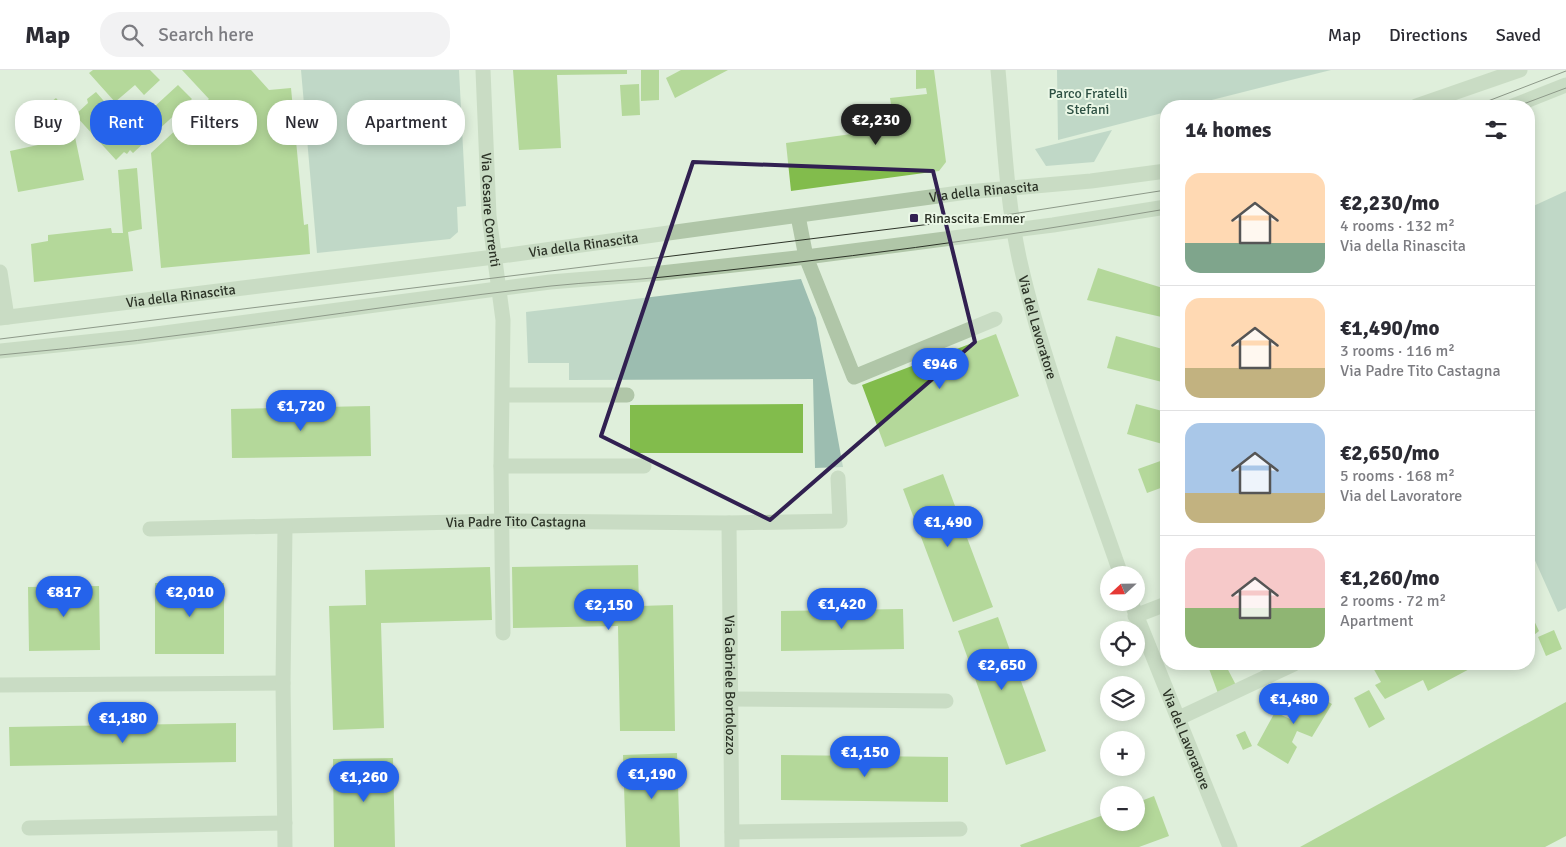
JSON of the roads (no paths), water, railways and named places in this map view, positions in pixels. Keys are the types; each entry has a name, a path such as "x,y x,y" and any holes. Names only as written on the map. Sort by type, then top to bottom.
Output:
{"street":[{"name":"Via Cesare Correnti","path":"483,70 489,216 503,320 504,395"},
{"name":"Via del Lavoratore","path":"998,70 1008,188 1014,230 1040,335 1118,566"},
{"path":"1433,100 1520,70"},
{"path":"1529,100 1566,86"},
{"name":"Via della Rinascita","path":"3,318 494,257 1008,188 1090,181 1160,172"},
{"path":"0,351 134,337 550,282 661,274 806,257 1014,230 1160,208"},
{"path":"798,216 806,257 854,377 996,319"},
{"path":"0,272 3,318"},
{"path":"503,633 501,466 504,395 627,395"},
{"path":"501,466 644,466"},
{"name":"Via Padre Tito Castagna","path":"150,528 285,527 501,521 729,523 840,521 838,478"},
{"name":"Via Gabriele Bortolozzo","path":"729,523 732,840"},
{"path":"285,527 283,683 285,847"},
{"path":"1145,607 1160,605"},
{"name":"Via del Lavoratore","path":"1134,611 1230,847"},
{"path":"1179,718 1281,670"},
{"path":"0,685 283,683"},
{"path":"731,699 946,700"},
{"path":"29,828 284,823"},
{"path":"732,840 960,829"}],"tram line":[{"path":"1491,100 1566,71"},
{"path":"1534,100 1566,88"},
{"path":"0,339 1012,214 1160,191"},
{"path":"0,355 207,332 551,286 663,277 852,256 978,239 1160,210"}],"place":[{"name":"Rinascita Emmer","path":"914,218"}],"park label":[{"name":"Parco Fratelli Stefani","path":"1088,102"}]}
